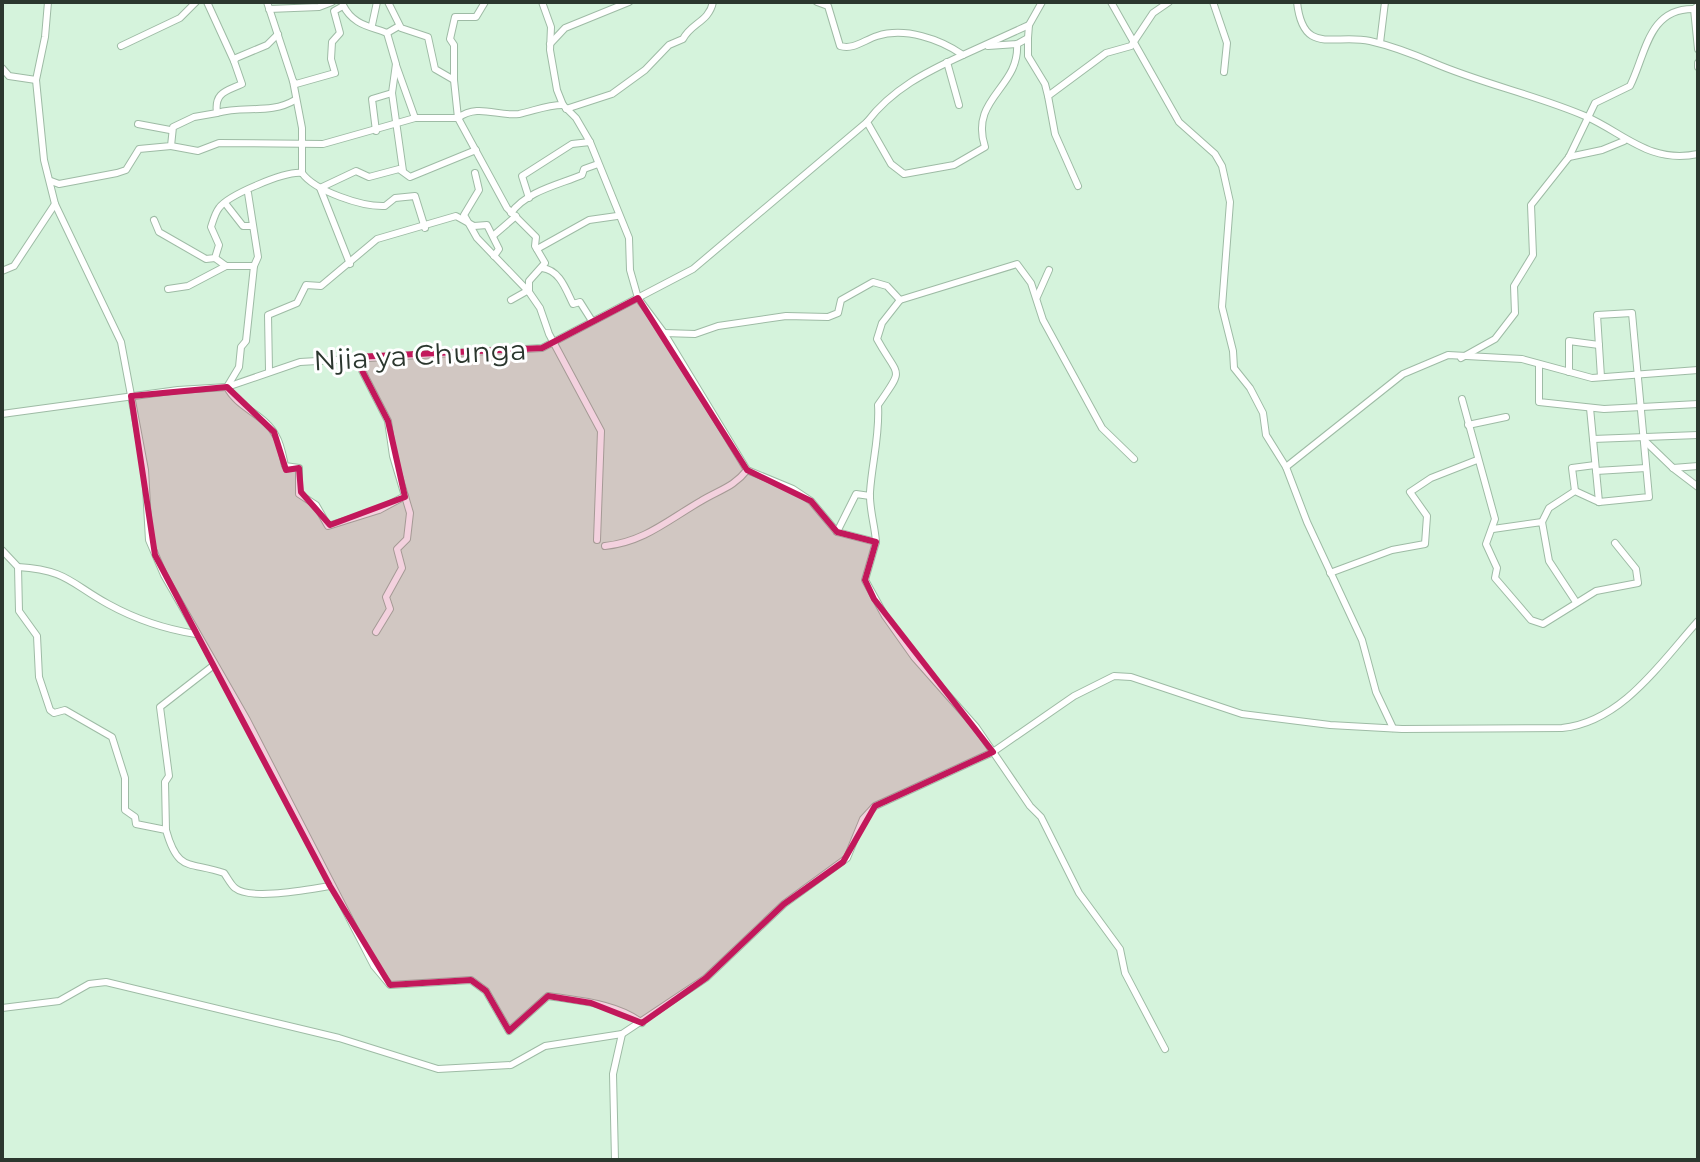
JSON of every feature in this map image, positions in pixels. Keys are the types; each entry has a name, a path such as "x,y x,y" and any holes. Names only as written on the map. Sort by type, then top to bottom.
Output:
{"street":[{"path":"48,2 36,80 44,160 55,204 81,265 113,320 145,470 149,540 196,634 247,720 374,966 390,985 471,980 486,991 509,1031 548,996 631,1014 642,1023"},
{"path":"121,46 180,18 196,2"},
{"path":"207,2 242,84 223,91 215,103 217,113"},
{"path":"302,173 303,142 293,81 268,6 319,7 332,2"},
{"path":"372,25 377,2"},
{"path":"388,2 399,26 428,37 435,69 454,80"},
{"path":"485,2 476,17 455,17 450,39 454,45 458,118 513,215 536,237 537,249 544,259 542,268 529,281 528,292"},
{"path":"542,2 551,27 550,44 564,107 590,142 617,216 629,238 630,270 638,298 664,333 747,470 793,489 811,501 837,532 876,542"},
{"path":"550,44 565,28 629,2"},
{"path":"51,181 59,184 126,170 139,149 171,146 198,151 219,143 323,144 396,126 415,118 458,118 486,110 520,114 533,108 564,107 623,88 669,45 683,39 688,31 710,15 713,2"},
{"path":"817,2 828,6 840,46 855,46 881,34 910,34 934,39 963,55"},
{"path":"1042,2 1029,25 1028,56 1045,84 1055,134 1078,186"},
{"path":"1111,2 1179,122 1215,154 1222,166 1230,202 1222,307 1234,368 1250,388 1263,413 1266,435 1286,467 1362,640 1376,692 1393,728"},
{"path":"1048,96 1106,53 1131,46 1153,13 1169,2"},
{"path":"1213,2 1227,43 1224,72"},
{"path":"1297,2 1299,21 1304,30 1324,41 1362,39 1380,43 1587,117 1624,141 1664,153 1698,154"},
{"path":"1380,43 1385,2"},
{"path":"293,81 296,84 308,82 335,73 332,42 340,33 334,11 342,4 357,23 372,25 387,33 415,118"},
{"path":"1461,358 1495,339 1515,313 1514,286 1533,255 1531,205 1569,157 1595,103 1630,86 1647,38 1657,24 1673,13 1696,8 1698,46"},
{"path":"988,46 1029,25"},
{"path":"387,33 399,26"},
{"path":"234,61 267,45 278,34"},
{"path":"988,46 1017,44 1028,38"},
{"path":"867,122 891,164 904,174 954,165 985,147 981,116 994,94 1011,75 1017,44"},
{"name":"Njia ya Chunga","path":"2,414 131,396 227,387 269,370 300,362 531,349 693,269 867,122 892,93 916,83 926,71 988,46"},
{"path":"947,62 959,105"},
{"path":"396,64 392,93 403,171 410,177 476,150"},
{"path":"2,68 14,78 36,80"},
{"path":"376,131 372,99 392,93"},
{"path":"138,124 170,130 189,119 231,109 247,113 280,109 295,100"},
{"path":"170,130 171,146"},
{"path":"1569,157 1602,150 1624,141"},
{"path":"529,198 522,176 572,144 590,142"},
{"path":"494,235 513,215 518,203 598,164"},
{"path":"320,188 356,171 369,177 403,171"},
{"path":"215,258 219,245 211,227 225,203 285,174 302,173 320,188 375,206 385,206 407,195 415,196 425,228"},
{"path":"475,173 479,190 464,211 474,226 477,238 540,308 601,431 597,540"},
{"path":"320,188 350,264"},
{"path":"248,193 258,257 254,266 246,341 241,347 239,367 227,387 237,403 274,432 285,466 299,468 299,494 316,505 328,526 379,510 405,496"},
{"path":"225,203 243,226 251,226"},
{"path":"2,271 14,266 55,204"},
{"path":"269,370 268,315 297,303 306,285 321,286 377,239 425,228 456,216 474,226 487,225 499,249 494,256"},
{"path":"537,249 589,220 617,216"},
{"path":"154,220 159,232 206,259 215,258 226,266"},
{"path":"1134,459 1102,428 1048,330 1037,297 1017,264 900,300 878,329 877,339 895,364 897,376 892,390 878,405 879,430 872,458 870,496 876,542 865,580 874,599 930,679 976,727 1041,817 1079,893 1120,949 1125,973 1165,1049"},
{"path":"168,289 188,286 226,266 254,266"},
{"path":"542,268 551,269 559,277 573,304 580,302 592,321"},
{"path":"1037,297 1049,270"},
{"path":"664,333 695,334 718,326 786,316 828,317 838,313 841,300 873,282 897,293 900,300"},
{"path":"511,300 528,292"},
{"path":"1575,491 1599,502 1649,497 1638,407 1632,313 1597,315 1601,377"},
{"path":"1569,372 1569,341 1599,345"},
{"path":"1286,467 1403,374 1448,355 1522,359 1601,377 1698,370"},
{"path":"355,357 388,421 410,513 407,539 397,549 402,568 386,597 390,609 376,632"},
{"path":"1539,365 1539,402 1590,408 1698,404"},
{"path":"1462,399 1495,519 1486,544 1497,568 1495,578 1531,620 1543,624 1596,591 1638,583 1636,569 1615,543"},
{"path":"1590,408 1599,502"},
{"path":"1468,425 1506,417"},
{"path":"1593,439 1698,435"},
{"path":"1642,437 1651,451 1698,487"},
{"path":"1330,573 1392,550 1425,544 1427,516 1410,492 1431,478 1477,460"},
{"path":"1673,468 1698,466"},
{"path":"1575,491 1572,468 1646,468"},
{"path":"605,546 658,530 700,501 733,486 747,470"},
{"path":"1575,491 1549,508 1542,522 1549,561 1576,602"},
{"path":"837,532 856,494 870,496"},
{"path":"1493,529 1542,522"},
{"path":"2,550 18,567 19,611 37,636 39,677 50,710 54,713 65,710 112,737 125,778 125,810 139,825 166,830"},
{"path":"18,567 49,569 166,631 196,634"},
{"path":"2,1008 59,1001 89,984 106,982 339,1038 454,1070 511,1065 545,1046 622,1034 642,1023 706,978 784,904 843,862 850,854 863,819 875,806 993,752 1086,688 1106,678 1124,675 1242,714 1393,728 1582,726 1639,686 1664,663 1698,621"},
{"path":"214,665 160,707 168,772 165,782 166,830 171,851 186,867 224,873 236,889 249,893 287,893 330,886"},
{"path":"615,1160 613,1074 622,1034"}],"highlighted area":[{"path":"638,298 747,470 811,501 837,532 876,542 865,580 874,599 993,752 875,806 843,862 784,904 706,978 642,1023 591,1003 548,996 509,1031 486,991 471,980 390,985 330,886 155,555 131,396 227,387 274,432 286,470 299,468 301,492 330,525 405,497 388,421 355,357 542,348"}]}
